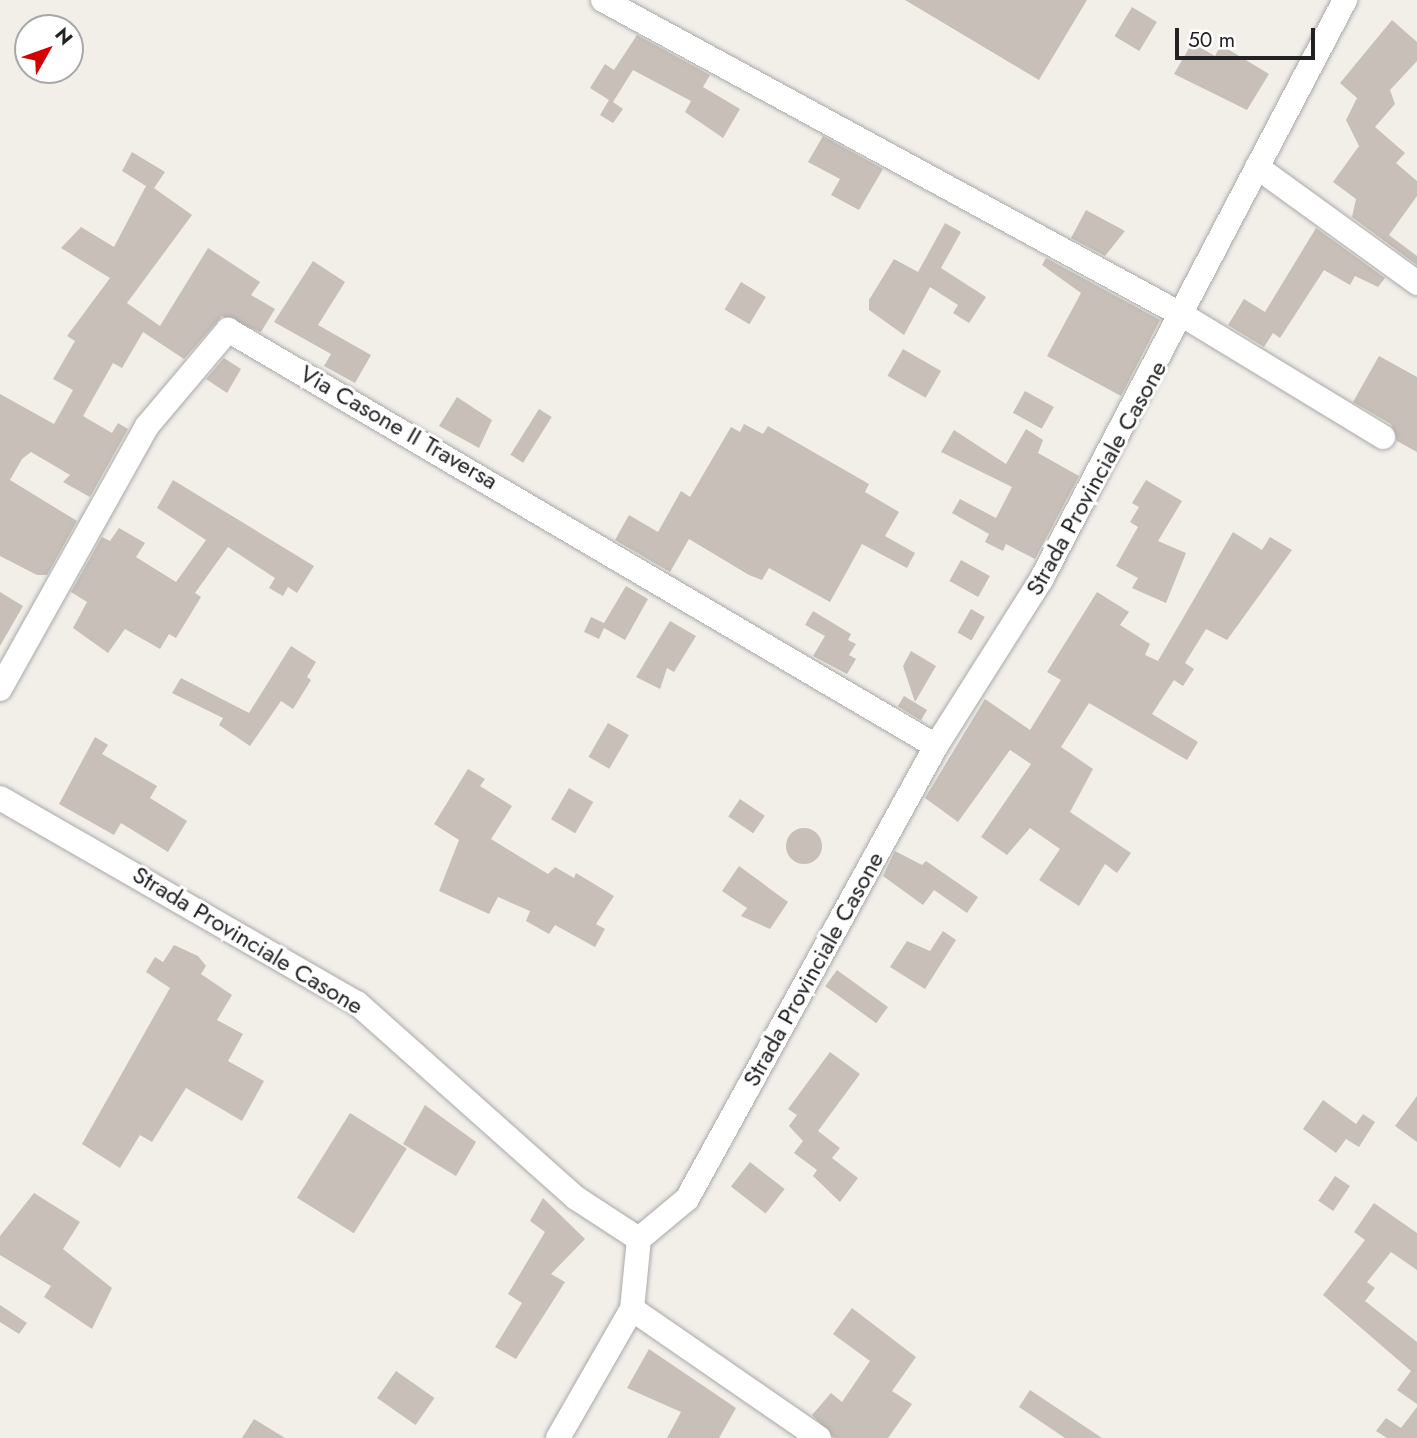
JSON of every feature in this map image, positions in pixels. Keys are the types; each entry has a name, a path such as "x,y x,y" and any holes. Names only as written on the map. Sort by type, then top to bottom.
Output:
{"street":[{"path":"603,0 1184,316 1383,437"},
{"name":"Strada Provinciale Casone","path":"0,799 357,1003 576,1198 639,1239 687,1199 936,746 1041,580 1184,316 1257,167 1345,0"},
{"path":"1257,167 1417,283"},
{"name":"Via Casone II Traversa","path":"0,689 147,426 228,330 936,746"},
{"path":"558,1438 632,1309 639,1239"},
{"path":"632,1309 819,1438"}],"building":[{"path":"905,0 1087,0 1039,80"},
{"path":"1132,7 1157,22 1139,51 1114,36"},
{"path":"1392,20 1417,42 1417,61 1390,90 1395,104 1375,127 1405,153 1396,163 1417,181 1417,196 1389,235 1417,256 1417,265 1352,217 1356,199 1333,182 1359,146 1346,120 1357,98 1340,83"},
{"path":"637,35 710,75 703,87 740,109 723,138 685,112 691,101 633,70 613,102 623,109 613,123 600,115 609,100 590,88 605,64 614,70"},
{"path":"1192,43 1215,56 1221,45 1269,74 1247,110 1174,74"},
{"path":"823,136 883,169 859,210 831,195 840,179 808,162"},
{"path":"132,152 165,172 154,188 192,215 127,303 160,326 208,248 260,282 251,295 275,309 261,332 222,316 184,359 143,332 122,368 113,363 83,416 112,433 118,423 128,429 90,497 63,482 70,475 31,452 22,459 10,480 77,521 47,575 37,575 0,556 0,394 54,424 73,390 53,379 75,341 67,336 110,278 61,248 81,227 114,247 146,186 122,171"},
{"path":"1086,210 1125,231 1105,256 1071,238"},
{"path":"945,223 961,232 941,268 986,297 969,323 953,313 958,305 930,287 904,335 869,310 869,300 894,259 918,272"},
{"path":"1316,228 1385,278 1378,287 1355,276 1350,285 1324,270 1280,338 1273,333 1264,347 1228,325 1244,299 1265,312"},
{"path":"1046,258 1160,320 1121,396 1047,356 1081,293 1042,265"},
{"path":"313,261 345,282 318,325 371,355 355,383 324,366 331,354 274,322"},
{"path":"741,282 766,297 749,324 725,309"},
{"path":"903,349 941,371 926,398 888,376"},
{"path":"1379,356 1417,377 1417,452 1397,441 1391,424 1353,402"},
{"path":"224,358 241,369 227,393 206,379"},
{"path":"1025,391 1054,407 1042,429 1013,413"},
{"path":"457,397 492,420 479,448 439,426"},
{"path":"539,409 552,417 523,463 510,455"},
{"path":"744,424 763,434 768,426 869,484 865,492 899,512 885,536 915,553 907,568 862,544 830,602 769,568 762,580 749,575 689,539 670,572 615,540 629,515 658,532 681,491 690,497 731,427 740,432"},
{"path":"1026,429 1043,440 1038,453 1079,476 1035,559 1006,544 1003,551 985,542 989,534 952,513 960,499 996,518 1012,487 941,452 954,430 1006,464"},
{"path":"173,480 314,566 297,593 288,587 283,596 269,588 275,578 228,547 195,593 201,597 176,638 169,634 160,649 125,629 108,653 73,628 87,602 71,592 102,537 110,541 119,528 145,543 136,557 176,582 206,540 157,508"},
{"path":"1146,480 1182,501 1158,541 1186,553 1166,603 1132,588 1138,578 1116,566 1138,527 1130,522 1139,507 1132,503"},
{"path":"1233,532 1262,550 1270,537 1292,550 1227,640 1206,629 1185,663 1194,669 1183,686 1174,680 1152,714 1198,742 1187,760 1089,703 1061,747 1093,769 1070,812 1131,853 1117,873 1105,864 1079,906 1039,880 1060,849 1030,828 1007,855 981,837 1031,764 1010,750 958,822 925,798 985,699 1030,730 1061,680 1047,672 1097,592 1129,612 1120,625 1150,644 1145,655 1158,661"},
{"path":"961,560 990,576 978,597 949,581"},
{"path":"626,586 648,599 625,640 604,628 599,639 584,632 591,617 604,623"},
{"path":"0,592 23,606 0,646"},
{"path":"971,609 985,617 971,640 958,632"},
{"path":"813,611 851,634 848,640 856,644 849,655 856,659 847,674 813,656 825,636 805,625"},
{"path":"670,621 696,636 674,672 667,668 660,689 636,677"},
{"path":"291,646 316,662 307,677 311,680 293,709 281,701 250,746 219,725 223,718 172,693 181,678 249,713"},
{"path":"911,651 936,666 915,702 903,666"},
{"path":"904,696 927,710 921,720 898,706"},
{"path":"608,723 629,735 609,769 588,757"},
{"path":"95,737 108,745 102,754 157,786 150,798 187,821 168,852 121,823 114,835 59,804"},
{"path":"468,769 485,779 480,786 512,806 491,839 548,874 555,867 574,878 576,873 614,896 596,924 605,929 595,947 555,925 549,934 526,921 530,911 498,897 489,914 439,891 459,840 434,824"},
{"path":"569,788 593,802 575,833 551,819"},
{"path":"740,799 765,816 753,833 728,816"},
{"path":"804,828 817,833 822,846 817,859 804,864 791,859 786,846 791,833"},
{"path":"895,851 922,865 926,861 978,897 967,913 934,890 923,905 883,876"},
{"path":"739,866 788,902 770,929 741,916 747,908 722,891"},
{"path":"943,931 956,940 925,989 890,967 907,941 930,951"},
{"path":"174,945 198,956 206,966 201,974 232,995 217,1020 243,1034 228,1061 264,1081 242,1121 186,1088 152,1142 140,1135 120,1168 82,1144 170,988 146,972 155,957 163,962"},
{"path":"837,970 888,1007 876,1023 825,986"},
{"path":"830,1052 860,1074 818,1131 840,1148 832,1158 858,1178 840,1202 813,1176 817,1170 794,1153 803,1141 789,1126 797,1115 788,1109"},
{"path":"1417,1096 1417,1142 1395,1126"},
{"path":"1323,1100 1356,1124 1363,1114 1375,1122 1359,1147 1346,1139 1336,1153 1303,1129"},
{"path":"425,1105 476,1142 456,1176 403,1144"},
{"path":"350,1113 407,1149 354,1233 297,1198"},
{"path":"750,1162 785,1189 766,1214 731,1186"},
{"path":"1335,1176 1350,1186 1333,1211 1318,1201"},
{"path":"34,1193 80,1222 63,1249 112,1288 92,1329 44,1297 51,1286 0,1255 0,1236"},
{"path":"543,1198 585,1239 551,1274 565,1282 516,1359 495,1347 522,1303 508,1294 545,1232 530,1221"},
{"path":"1374,1203 1417,1233 1417,1270 1391,1252 1367,1282 1375,1288 1365,1301 1417,1342 1417,1404 1397,1390 1411,1371 1323,1295 1365,1240 1354,1232"},
{"path":"0,1305 27,1323 19,1334 0,1322"},
{"path":"852,1308 916,1357 892,1391 912,1404 888,1438 834,1438 812,1415 831,1393 842,1402 870,1361 833,1334"},
{"path":"649,1349 736,1408 719,1438 667,1438 681,1412 627,1388"},
{"path":"396,1371 435,1398 416,1425 377,1398"},
{"path":"1030,1390 1102,1438 1065,1438 1019,1407"},
{"path":"1417,1407 1417,1438 1387,1438 1376,1431 1386,1418 1401,1428"},
{"path":"254,1419 285,1438 242,1438"}]}
